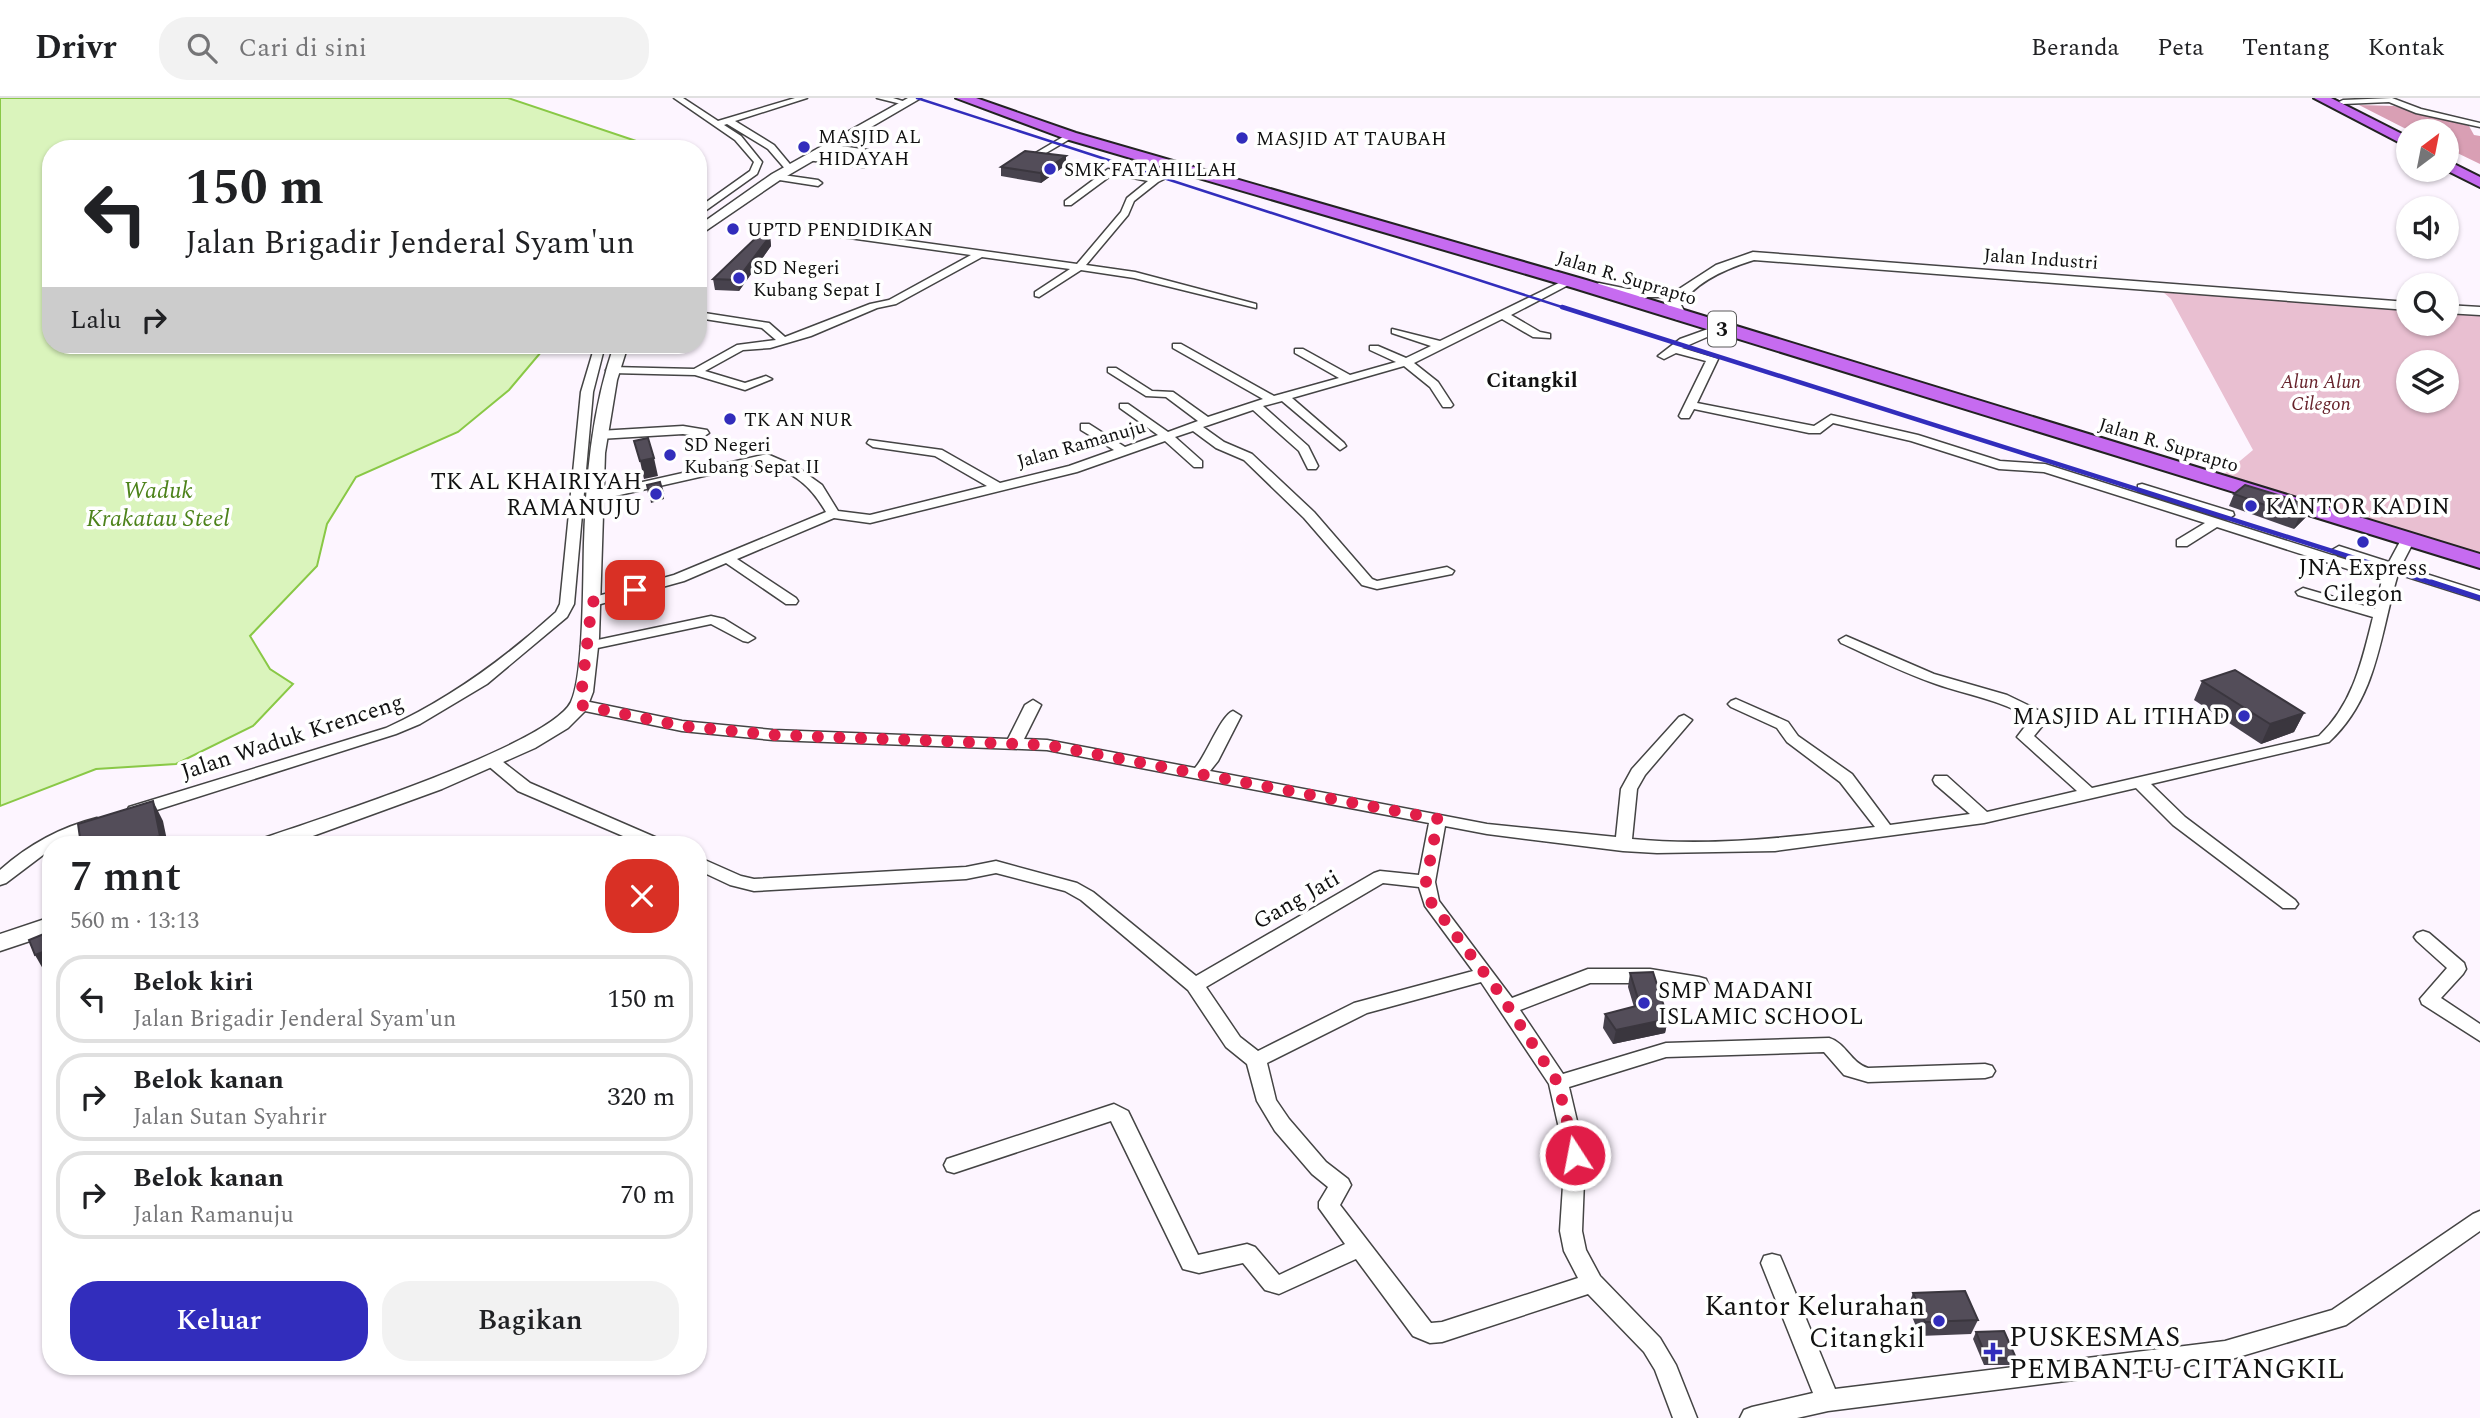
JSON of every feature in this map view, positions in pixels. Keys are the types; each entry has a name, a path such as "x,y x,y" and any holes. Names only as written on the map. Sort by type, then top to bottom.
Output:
{"highway":[{"name":"Jalan R. Suprapto","path":"963,98 1071,136 1576,283 2480,561"},
{"path":"2321,98 2396,137"},
{"path":"2339,100 2396,129"},
{"path":"2459,163 2480,174"},
{"path":"2459,171 2480,183"}],"street":[{"path":"678,98 738,138 758,162 747,178 707,207"},
{"path":"718,124 803,98"},
{"path":"881,98 910,101"},
{"path":"2339,100 2386,99 2419,111 2480,125"},
{"path":"707,226 776,177 910,101"},
{"path":"730,122 771,147 790,169"},
{"path":"1031,158 1071,136"},
{"path":"828,147 868,153"},
{"path":"809,158 860,166 864,164"},
{"path":"1039,294 1079,267 1125,213 1130,200 1155,180 1178,168"},
{"path":"1068,203 1111,171 1155,180"},
{"path":"776,177 818,183"},
{"path":"831,233 1135,275 1252,306"},
{"path":"696,372 741,347 770,345 807,334 874,306 892,302 980,254"},
{"name":"Jalan Industri","path":"1680,293 1722,267 1754,256 2396,305"},
{"path":"1576,283 1628,293 1680,293 1674,305 1680,316"},
{"name":"Jalan Ramanuju","path":"833,514 870,519 1073,469 1255,405 1407,362 1576,283"},
{"path":"2459,310 2480,311"},
{"path":"707,316 765,325 782,340"},
{"path":"1505,316 1537,335 1546,336"},
{"path":"1664,356 1684,341 1719,328"},
{"path":"1396,331 1440,345"},
{"path":"1177,346 1279,399 1340,446"},
{"path":"1374,348 1407,362 1432,379 1447,405"},
{"path":"1675,349 1712,359 1687,410 1816,430 1828,419 1914,438 1999,465 2045,468 2217,521 2480,596"},
{"path":"1299,351 1350,379"},
{"name":"Jalan Waduk Krenceng","path":"61,836 391,731 425,717 450,703 562,614 567,604 587,392 598,354"},
{"path":"290,836 492,761 566,720 580,705 592,602 593,496 607,385 618,354"},
{"path":"612,370 696,372 745,387 766,379"},
{"path":"1112,370 1150,394 1169,394 1220,445 1248,457 1309,515 1367,582 1377,585 1447,571"},
{"path":"1255,405 1304,449 1312,466"},
{"path":"1124,406 1168,437 1198,464"},
{"path":"1085,426 1124,451"},
{"path":"600,435 683,430 703,433"},
{"path":"873,443 938,453 997,487"},
{"path":"592,602 679,578 833,514 818,488 767,458 593,496"},
{"path":"2134,485 2392,572"},
{"path":"2182,543 2217,521"},
{"path":"580,705 682,726 773,735 1047,745 1487,829 1623,845 1776,845 1984,818 2324,739 2334,732 2363,683 2392,572 2408,539"},
{"path":"728,559 791,601"},
{"path":"2303,592 2380,615"},
{"path":"588,646 711,620 748,638"},
{"path":"1846,640 1941,681 2005,697 2023,706 2037,715 2035,725 2025,737 2087,792"},
{"path":"1736,704 1783,725 1792,739 1841,773 1885,830"},
{"path":"1014,743 1033,705"},
{"path":"1198,775 1210,761 1233,716"},
{"path":"1623,845 1629,789 1638,773 1684,720"},
{"path":"492,761 524,787 637,836"},
{"path":"1941,780 1984,818"},
{"path":"2138,781 2179,821 2289,904"},
{"path":"1438,819 1426,882 1431,902 1509,1007 1558,1083 1575,1155 1571,1231 1575,1251 1592,1283 1652,1345 1665,1365 1685,1418"},
{"name":"Jalan Waduk Krenceng","path":"0,879 25,856 42,846"},
{"path":"707,867 736,881 754,885 967,873 992,867 1005,868 1070,887 1087,896 1195,985 1233,1042 1256,1060 1271,1110 1296,1144 1340,1184 1340,1190 1329,1204 1421,1329 1430,1333 1592,1283"},
{"name":"Gang Jati","path":"1195,985 1380,877 1426,882"},
{"path":"0,943 42,928"},
{"path":"2423,937 2455,963 2457,969 2430,999 2480,1034"},
{"path":"1256,1060 1361,1008 1485,974"},
{"path":"1509,1007 1588,976 1650,976 1699,984"},
{"path":"1558,1083 1665,1050 1815,1045 1829,1045 1851,1070 1868,1075 1985,1071"},
{"path":"954,1165 1114,1112 1121,1118 1191,1262 1199,1264 1247,1252 1273,1283 1279,1285 1360,1247"},
{"path":"1752,1418 1828,1400 2225,1351 2338,1318 2480,1220"},
{"path":"1772,1263 1828,1400"}],"green space":[{"name":"Alun Alun Cilegon","path":"2163,292 2396,309 2396,336 2459,336 2459,314 2480,315 2480,554 2222,476 2253,450 2171,299"}],"shaded area":[{"path":"2359,105 2394,106 2443,119 2396,119 2396,124"},
{"path":"2459,123 2469,126 2474,135 2480,136 2480,164 2459,154"}],"water":[{"name":"Waduk Krakatau Steel","path":"0,98 508,98 633,140 42,140 42,354 539,354 509,390 458,432 356,477 327,524 317,566 250,636 270,669 293,684 253,726 176,764 96,769 0,806"}],"building":[{"path":"1025,151 1066,156 1040,173 1001,167"},
{"path":"763,231 770,236 737,280 713,279"},
{"path":"648,438 654,458 640,461 634,441"},
{"path":"660,482 663,493 650,497 647,485"},
{"path":"2245,485 2311,505 2299,517 2234,494"},
{"path":"2235,670 2304,713 2270,724 2202,681"},
{"path":"153,801 160,836 80,836 78,824"},
{"path":"42,935 42,952 35,955 29,940"},
{"path":"1653,972 1668,1019 1616,1030 1605,1014 1640,1005 1630,973"},
{"path":"1965,1291 1978,1320 1925,1322 1913,1293"},
{"path":"2004,1331 2016,1358 1987,1359 1976,1332"}],"railway":[{"path":"917,98 1568,309"},
{"path":"1562,307 2436,584"},
{"path":"2431,582 2480,598"}],"place":[{"name":"MASJID AT TAUBAH","path":"1242,138"},
{"name":"MASJID AL HIDAYAH","path":"804,147"},
{"name":"SMK FATAHILLAH","path":"1050,169"},
{"name":"UPTD PENDIDIKAN","path":"733,229"},
{"name":"SD Negeri Kubang Sepat I","path":"739,278"},
{"name":"TK AN NUR","path":"730,419"},
{"name":"SD Negeri Kubang Sepat II","path":"670,455"},
{"name":"TK AL KHAIRIYAH RAMANUJU","path":"656,494"},
{"name":"KANTOR KADIN","path":"2251,506"},
{"name":"JNA Express Cilegon","path":"2363,542"},
{"name":"MASJID AL ITIHAD","path":"2244,716"},
{"name":"SMP MADANI ISLAMIC SCHOOL","path":"1644,1003"},
{"name":"Kantor Kelurahan Citangkil","path":"1939,1321"},
{"name":"PUSKESMAS PEMBANTU CITANGKIL","path":"1993,1352"}],"district":[{"name":"Citangkil","path":"1532,380"}],"route":[{"path":"635,590 592,602 580,705 682,726 773,735 1047,745 1438,819 1426,890 1431,902 1498,991 1558,1083 1575,1155"}]}
